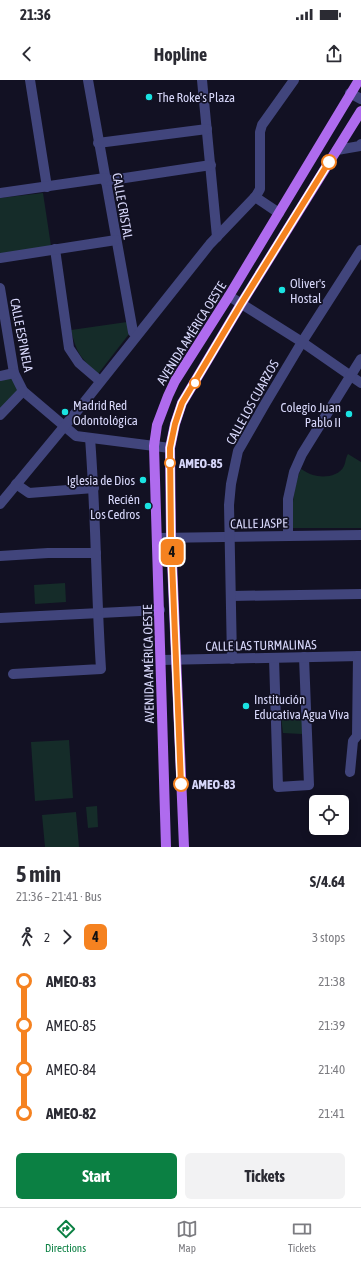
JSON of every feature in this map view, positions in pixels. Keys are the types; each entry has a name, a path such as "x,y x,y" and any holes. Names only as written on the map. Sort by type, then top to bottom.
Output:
{"main road":[{"name":"AVENIDA AMÉRICA OESTE","path":"166,847 158,538 154,446 157,425 175,381 230,296 359,80"},
{"name":"AVENIDA AMÉRICA OESTE","path":"184,847 171,537 170,448 175,424 182,403 241,304 361,110"}],"street":[{"path":"30,80 47,187"},
{"name":"CALLE CRISTAL","path":"88,80 98,143 133,332 137,335"},
{"path":"202,80 217,237"},
{"path":"0,504 210,244 255,197 260,189 260,132 262,126 294,80"},
{"path":"350,93 361,99"},
{"path":"98,143 207,129"},
{"path":"337,150 360,146 361,144"},
{"path":"0,193 210,165"},
{"path":"255,197 279,213"},
{"path":"0,258 116,240"},
{"path":"55,250 69,348 79,363 100,381"},
{"name":"CALLE LOS CUARZOS","path":"232,659 229,505 231,484 238,451 302,342 361,250"},
{"name":"CALLE ESPINELA","path":"0,288 3,320 14,373 23,391 76,436 170,448"},
{"path":"230,296 361,382"},
{"path":"288,536 288,499 294,472 302,454 361,359"},
{"path":"0,376 14,373"},
{"path":"0,415 23,391"},
{"path":"13,674 101,669 94,488 90,438"},
{"path":"16,484 29,493 94,488"},
{"name":"CALLE JASPE","path":"158,538 361,535"},
{"path":"0,556 48,553 96,553"},
{"path":"231,596 361,594"},
{"path":"0,618 160,610"},
{"path":"350,772 353,741 357,736 360,656"},
{"name":"CALLE LAS TURMALINAS","path":"161,660 360,656"},
{"path":"274,658 278,786 309,785 304,657"}],"green space":[{"path":"43,193 51,246 0,255 0,198"},
{"path":"127,322 129,334 98,374 80,355 71,330"},
{"path":"14,373 23,391 0,415 0,376"},
{"path":"348,454 361,462 361,528 292,528 292,513 296,483 301,469 317,476 330,476 342,470"},
{"path":"65,583 66,602 35,604 34,585"},
{"path":"281,717 302,719 302,734 283,733"},
{"path":"69,740 73,798 35,801 31,742"},
{"path":"97,806 98,827 88,828 86,807"},
{"path":"76,812 79,847 45,847 42,815"}],"bus line":[{"name":"4","path":"181,784 171,537 170,448 175,424 182,403 329,162"}],"place":[{"name":"The Roke's Plaza","path":"149,97"},
{"name":"Oliver's Hostal","path":"282,290"},
{"name":"Madrid Red Odontológica","path":"65,412"},
{"name":"Colegio Juan Pablo II","path":"349,414"},
{"name":"AMEO-85","path":"170,463"},
{"name":"Iglesia de Dios","path":"143,480"},
{"name":"Recién Los Cedros","path":"148,506"},
{"name":"Institución Educativa Agua Viva","path":"246,706"},
{"name":"AMEO-83","path":"181,784"}]}
